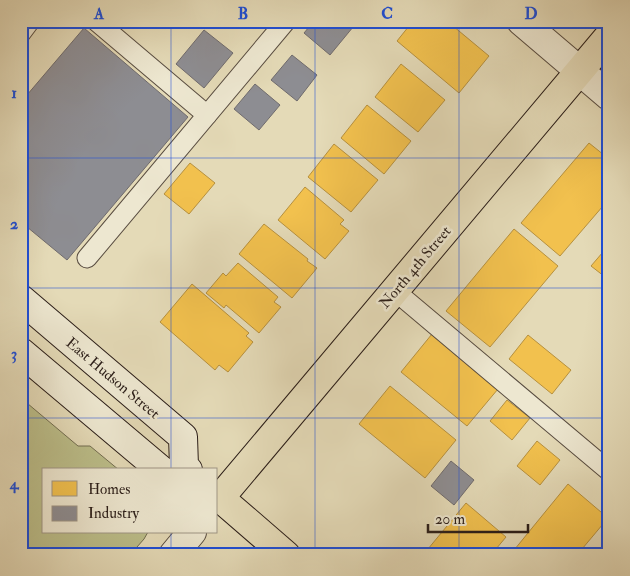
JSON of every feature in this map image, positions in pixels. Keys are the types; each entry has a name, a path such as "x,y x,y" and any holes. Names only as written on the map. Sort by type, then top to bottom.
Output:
{"main road":[{"path":"520,21 609,96"},
{"name":"North 4th Street","path":"218,498 609,36"},
{"name":"East Hudson Street","path":"21,299 183,437 175,468"},
{"name":"East Hudson Street","path":"21,352 174,468"},
{"path":"218,498 286,555"},
{"path":"173,555 190,534"}],"lane":[{"path":"21,33 30,21"},
{"path":"96,21 206,115"},
{"path":"86,258 286,21"},
{"path":"395,291 609,471"}],"green space":[{"path":"21,398 78,446 90,446 117,468 42,468 42,534 147,534 130,555 21,555"}],"building: Homes":[{"path":"413,21 447,21 489,56 459,93 397,41"},
{"path":"401,64 445,100 418,132 375,97"},
{"path":"367,105 411,141 384,174 341,138"},
{"path":"589,143 609,159 609,199 560,256 521,223"},
{"path":"334,144 378,180 351,212 308,177"},
{"path":"190,163 215,183 189,214 164,194"},
{"path":"305,187 344,220 340,224 349,231 325,259 278,220"},
{"path":"264,224 317,268 292,298 239,254"},
{"path":"514,229 558,266 490,347 446,311"},
{"path":"609,245 609,280 591,266"},
{"path":"238,263 278,297 274,302 281,307 259,333 226,305 224,308 206,293 223,273 226,276"},
{"path":"192,284 249,333 246,336 253,342 228,372 219,365 215,370 160,322"},
{"path":"432,334 498,389 467,426 401,372"},
{"path":"528,335 571,370 552,394 509,359"},
{"path":"390,386 456,440 425,478 359,424"},
{"path":"507,400 530,418 512,440 490,421"},
{"path":"537,441 560,460 540,485 517,466"},
{"path":"568,484 608,518 577,555 510,555"},
{"path":"466,503 506,537 491,555 423,555"}],"building: Industry":[{"path":"314,21 358,21 330,55 304,33"},
{"path":"84,28 188,117 67,260 21,222 21,102"},
{"path":"204,30 233,53 204,88 176,64"},
{"path":"292,55 317,75 297,101 271,80"},
{"path":"255,84 280,105 259,130 234,109"},
{"path":"451,461 474,480 454,505 431,486"}]}
